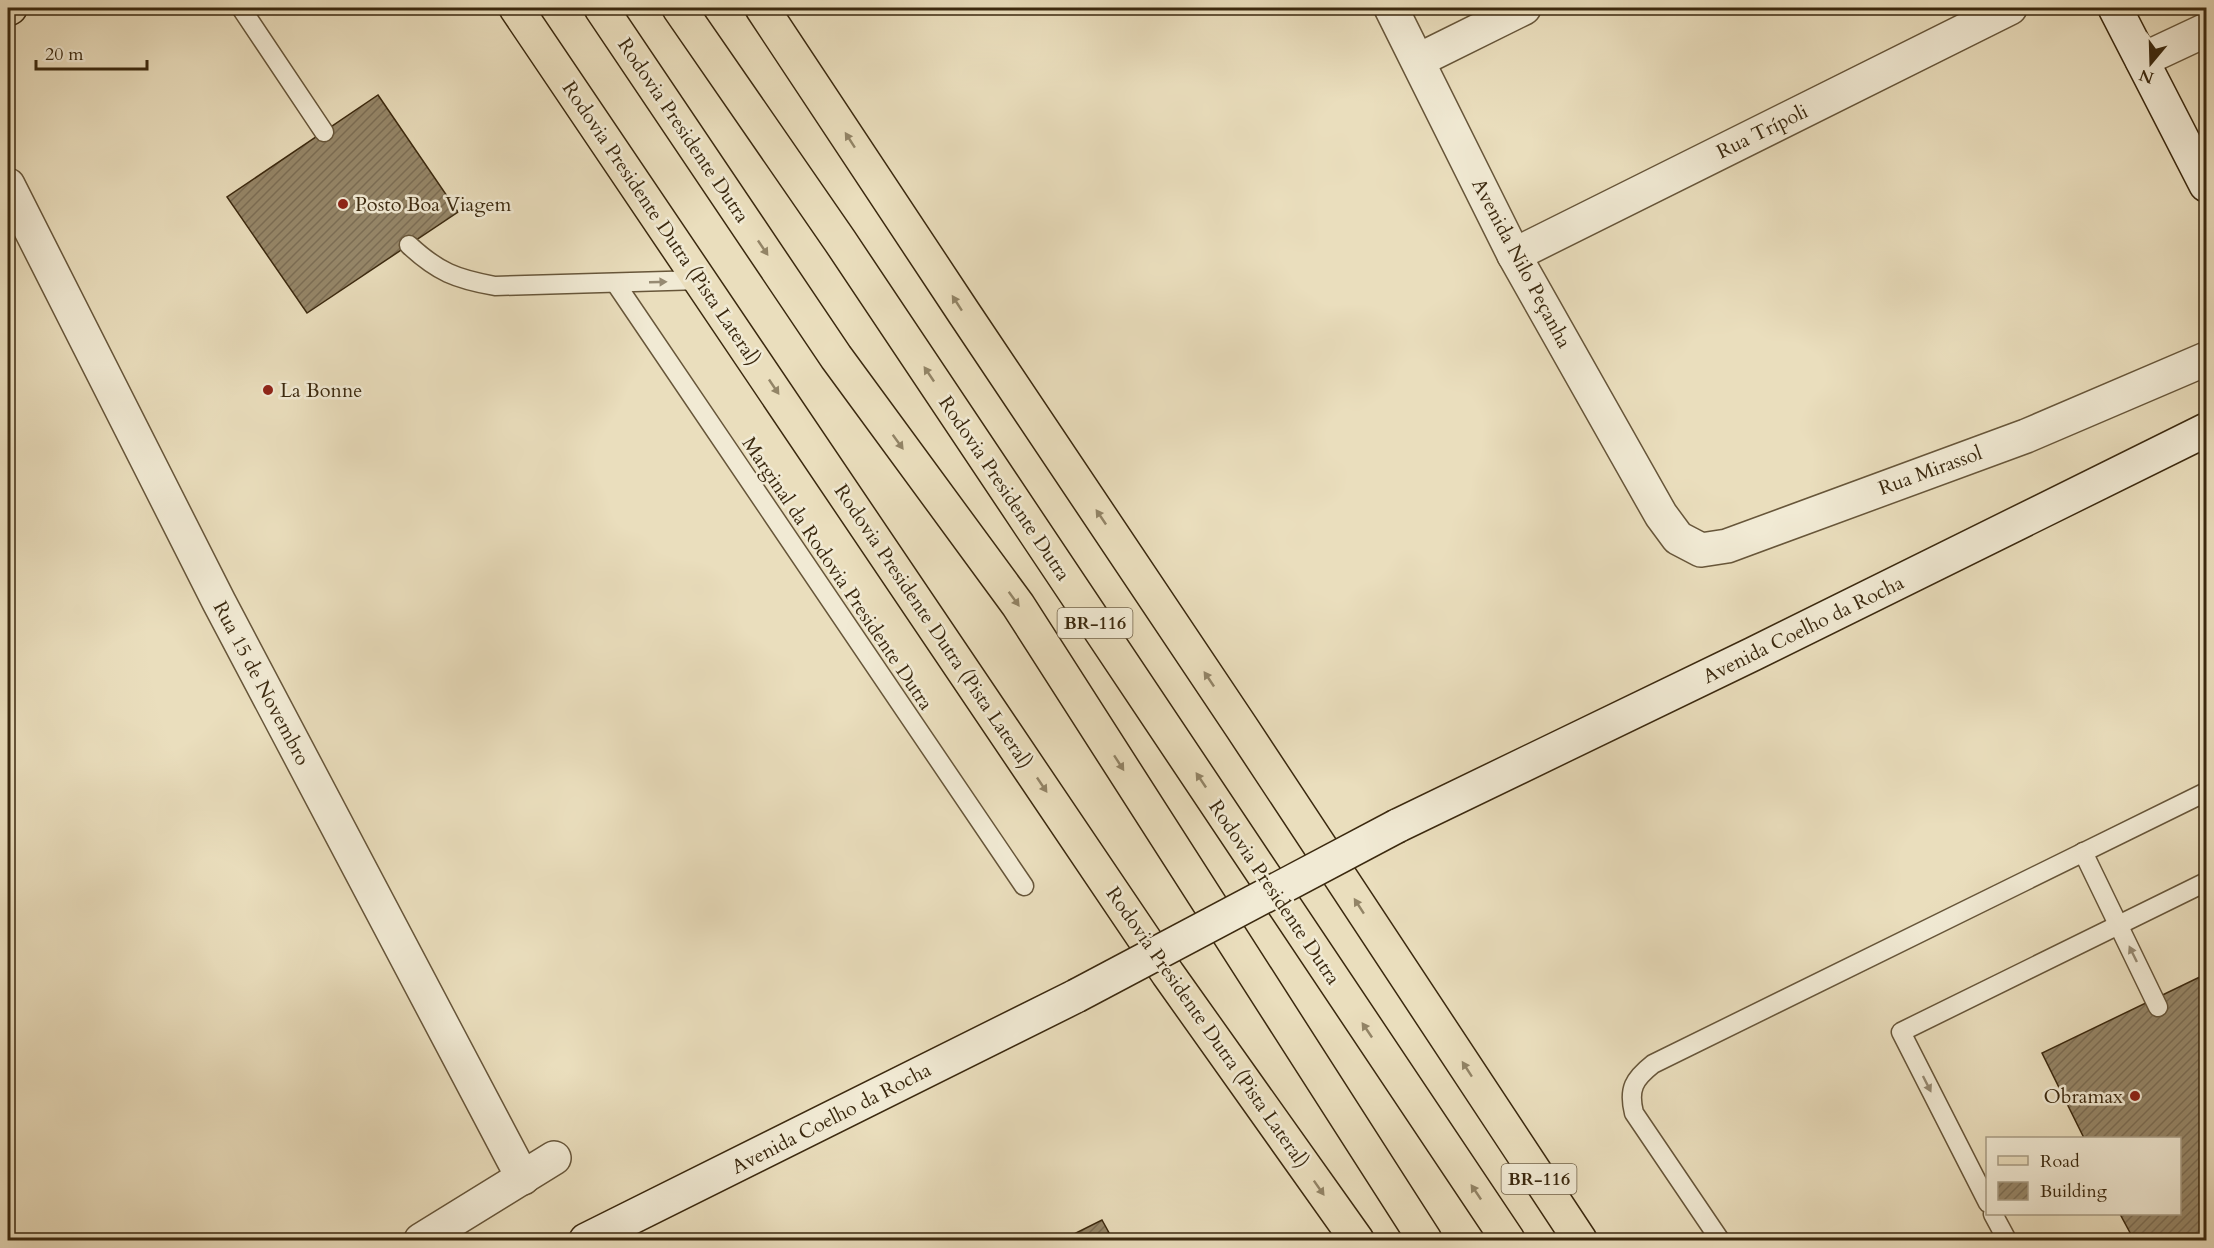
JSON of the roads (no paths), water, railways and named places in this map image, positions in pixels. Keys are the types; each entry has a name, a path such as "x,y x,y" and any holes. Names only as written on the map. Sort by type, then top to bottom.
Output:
{"main road":[{"path":"503,8 552,61"},
{"name":"Rodovia Presidente Dutra (Pista Lateral)","path":"516,8 1168,974 1357,1240"},
{"name":"Rodovia Presidente Dutra","path":"602,8 836,357 1018,605 1425,1240"},
{"name":"Rodovia Presidente Dutra","path":"679,8 847,251 1508,1240"},
{"name":"BR-116","path":"762,8 1580,1240"}],"street":[{"name":"Avenida Nilo Peçanha","path":"1391,8 1419,60 1514,255 1661,515"},
{"path":"1419,60 1524,8"},
{"name":"Rua Trípoli","path":"1514,255 2010,8"},
{"path":"2115,8 2206,185"},
{"path":"2142,60 2206,30"},
{"name":"Rua 15 de Novembro","path":"8,185 219,602 523,1178"},
{"name":"Rua Mirassol","path":"1661,515 1678,538 1701,550 1727,546 2026,436 2206,359"},
{"name":"Avenida Coelho da Rocha","path":"586,1240 1076,996 1397,825 1753,654 2206,430"},
{"path":"421,1240 554,1158"}],"lane":[{"path":"241,8 324,132"},
{"path":"409,245 423,259 443,272 495,286 701,280"},
{"name":"Marginal da Rodovia Presidente Dutra","path":"616,284 1024,886"},
{"path":"1720,1240 1634,1113 1631,1099 1633,1086 1642,1073 1653,1064 2206,792"},
{"path":"2083,852 2158,1007"},
{"path":"1986,1199 1901,1032 2206,882"},
{"path":"1994,1215 2007,1240"}],"place":[{"name":"Posto Boa Viagem","path":"343,204"},
{"name":"La Bonne","path":"268,390"},
{"name":"Obramax","path":"2135,1096"}]}
